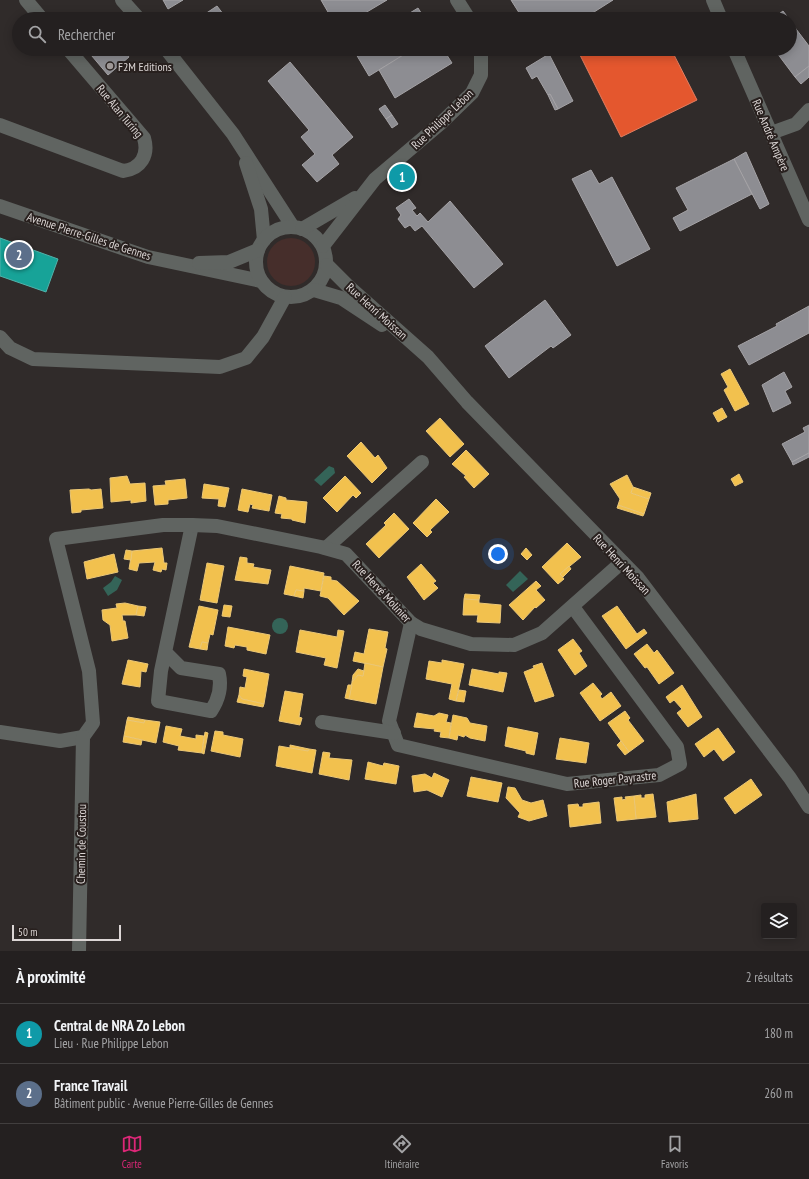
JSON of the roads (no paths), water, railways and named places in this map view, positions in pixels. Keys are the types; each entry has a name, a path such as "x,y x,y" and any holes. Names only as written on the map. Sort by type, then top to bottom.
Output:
{"street":[{"path":"26,0 36,12"},
{"path":"122,0 133,12"},
{"path":"457,0 465,12"},
{"path":"713,0 718,12"},
{"name":"Rue Alan Turing","path":"4,129 123,171 131,170 137,166 145,154 146,146 144,138 74,56"},
{"path":"172,56 233,134 298,228"},
{"name":"Rue Philippe Lebon","path":"323,246 375,179 441,123 472,93 481,75 481,56"},
{"name":"Rue André Ampère","path":"737,56 809,220"},
{"path":"771,133 796,124 809,110"},
{"path":"233,134 252,180 261,209 261,245 256,260 257,271 261,281 276,294 285,297 300,296 314,290 320,283 327,265 323,246 318,238 298,228 282,228 272,232 261,245"},
{"name":"Rue Philippe Lebon","path":"298,228 362,194"},
{"name":"Avenue Pierre-Gilles de Gennes","path":"0,206 148,257 261,281"},
{"name":"Avenue Pierre-Gilles de Gennes","path":"179,264 229,262 261,245"},
{"name":"Rue Henri Moissan","path":"327,265 428,357 467,402 638,578 804,789 809,807"},
{"name":"Rue Henri Moissan","path":"314,290 341,298 428,357"},
{"path":"0,337 10,348 33,359 220,367 246,358 263,338 285,297"},
{"path":"326,548 422,462"},
{"name":"Rue Hervé Molinier","path":"83,737 93,723 89,671 56,539 163,524 217,526 326,548 346,554 410,623 421,629 470,644 514,645 542,633 622,562"},
{"path":"165,652 181,668 219,674 221,683 218,700 211,711 158,701 165,652 192,525"},
{"name":"Rue Roger Payrastre","path":"410,623 389,721 398,745 567,784 660,775 680,764 676,747 573,607"},
{"path":"322,722 394,733"},
{"path":"0,732 60,741 83,737"},
{"name":"Chemin de Coustou","path":"79,951 83,737"}],"place":[{"name":"F2M Editions","path":"110,66"},
{"name":"Central de NRA Zo Lebon","path":"402,177"},
{"name":"France Travail","path":"19,255"}]}
